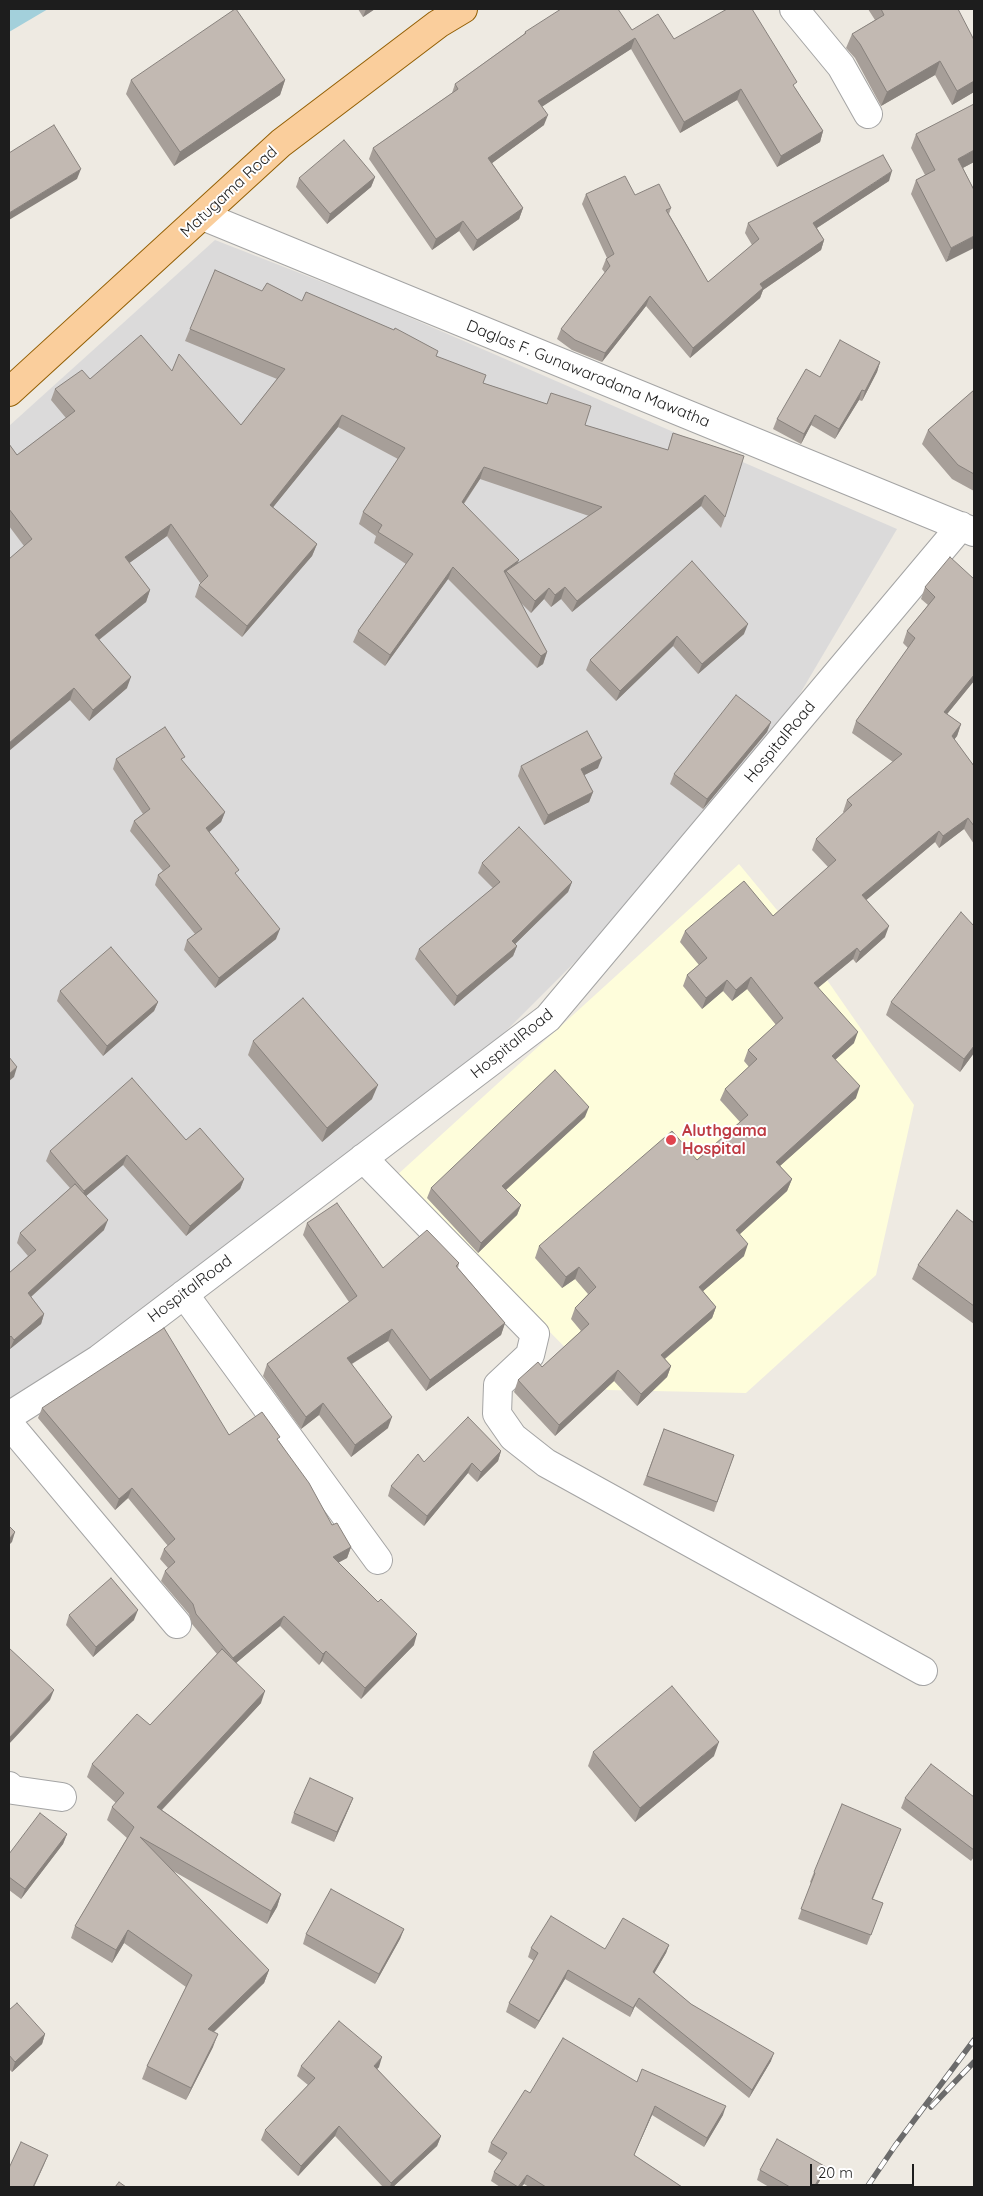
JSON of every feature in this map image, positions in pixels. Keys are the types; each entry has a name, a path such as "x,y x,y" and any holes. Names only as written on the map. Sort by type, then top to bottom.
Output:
{"main road":[{"name":"Matugama Road","path":"9,392 282,143 438,24 463,9"}],"street":[{"path":"794,9 841,66 868,114"},
{"name":"Daglas F. Gunawaradana Mawatha","path":"203,216 968,529"},
{"name":"HospitalRoad","path":"9,1416 99,1359 548,1018 968,529"},
{"path":"363,1158 535,1334 530,1355 498,1385 497,1414 513,1437 546,1463 923,1671"},
{"path":"184,1294 378,1560"},
{"path":"9,1424 177,1624"},
{"path":"9,1786 13,1790 62,1797"}],"shaded area":[{"path":"215,240 374,302 897,529 761,760 626,911 475,1062 322,1184 9,1406 9,426"},
{"name":"Aluthgama Hospital","path":"739,864 786,921 914,1105 876,1275 746,1393 607,1390 396,1176"}],"water":[{"path":"9,9 48,9 9,32"}],"building":[{"path":"235,9 285,80 180,152 131,80"},
{"path":"561,9 618,9 632,30 658,14 674,39 727,9 752,9 797,82 793,85 823,131 781,156 741,89 684,122 635,38 538,101 548,115 488,158 523,208 477,240 463,221 436,239 373,148 458,89 455,84 525,32"},
{"path":"881,9 958,9 974,40 974,81 957,91 940,61 887,92 860,44 852,34 884,15"},
{"path":"974,104 974,150 958,159 974,190 974,236 951,248 916,180 935,170 916,134"},
{"path":"54,125 81,169 9,213 9,153"},
{"path":"344,140 375,177 330,214 299,178"},
{"path":"883,155 892,171 813,223 824,240 760,284 763,288 693,348 650,296 605,353 575,340 561,329 610,266 606,259 614,254 586,194 625,176 635,195 659,184 671,208 666,210 708,282 759,239 748,223"},
{"path":"215,270 262,291 267,283 302,301 306,292 394,330 395,328 438,351 436,356 486,375 483,383 547,404 551,393 591,406 585,425 668,450 673,433 744,456 725,517 705,495 577,601 565,587 555,595 549,588 535,601 506,571 602,507 484,467 462,502 519,560 504,571 547,652 541,656 453,567 390,655 358,631 413,554 378,532 382,525 363,512 405,448 342,415 270,505 317,544 247,626 199,585 208,576 171,524 125,557 150,590 95,635 131,677 93,710 74,688 9,743 9,559 32,539 9,509 9,444 17,455 75,411 55,389 82,370 90,379 141,335 172,371 179,354 241,425 285,369 190,329"},
{"path":"840,340 880,362 865,391 862,390 839,429 815,415 804,434 777,419 806,369 820,377"},
{"path":"974,390 974,474 958,465 928,430"},
{"path":"950,557 974,579 974,675 944,712 961,724 952,736 974,766 974,826 968,818 943,836 939,831 862,895 889,926 860,952 857,948 814,983 858,1032 832,1056 860,1086 776,1162 792,1179 736,1230 748,1244 699,1287 716,1307 661,1355 671,1366 641,1394 618,1370 559,1425 518,1380 538,1362 542,1367 589,1324 575,1308 596,1287 579,1267 566,1277 539,1246 672,1131 697,1160 748,1115 725,1089 757,1059 748,1050 783,1018 751,977 736,990 727,980 706,998 687,975 707,958 685,931 744,881 773,916 836,860 816,839 852,805 847,800 902,754 856,721 915,638 907,631 935,597 925,587"},
{"path":"692,561 748,624 702,664 677,636 620,691 590,660"},
{"path":"736,695 771,722 707,799 674,774"},
{"path":"165,727 185,757 181,759 225,812 206,828 239,870 235,873 280,929 219,978 187,940 202,929 158,875 170,866 134,821 150,809 116,759"},
{"path":"587,731 602,758 581,769 593,792 548,815 521,766"},
{"path":"519,827 572,882 512,941 517,946 457,996 419,949 500,882 482,863"},
{"path":"961,912 974,926 974,1046 964,1059 891,1002"},
{"path":"111,947 158,1002 107,1046 60,991"},
{"path":"303,998 378,1085 327,1128 253,1041"},
{"path":"9,1057 17,1067 9,1074"},
{"path":"555,1070 589,1107 502,1186 521,1205 481,1243 431,1188"},
{"path":"132,1078 186,1140 200,1128 244,1179 190,1226 127,1155 84,1191 50,1151"},
{"path":"75,1184 108,1220 28,1293 44,1314 14,1340 11,1336 9,1338 9,1273 36,1250 20,1233"},
{"path":"337,1203 383,1268 427,1230 459,1263 456,1266 505,1323 430,1380 392,1329 347,1358 392,1417 355,1445 323,1403 306,1417 267,1364 357,1296 307,1223"},
{"path":"957,1210 974,1223 974,1306 918,1265"},
{"path":"164,1328 229,1435 262,1412 280,1437 277,1439 309,1483 332,1525 337,1523 351,1547 333,1557 378,1602 381,1599 417,1634 365,1688 326,1651 323,1654 284,1616 233,1658 196,1614 193,1604 165,1571 175,1562 164,1549 175,1539 132,1488 119,1499 42,1408"},
{"path":"468,1417 501,1451 481,1472 472,1463 427,1516 391,1486 418,1454 424,1462"},
{"path":"664,1429 734,1455 717,1502 647,1476"},
{"path":"9,1526 15,1532 9,1539"},
{"path":"111,1578 138,1610 96,1647 69,1615"},
{"path":"9,1648 54,1690 9,1738"},
{"path":"222,1649 265,1691 157,1807 281,1894 271,1911 140,1837 269,1970 208,2029 218,2034 191,2088 147,2066 192,1975 128,1930 116,1950 75,1926 134,1827 112,1807 124,1793 92,1764 137,1714 150,1725"},
{"path":"672,1686 719,1742 640,1808 593,1752"},
{"path":"931,1764 974,1797 974,1850 905,1798"},
{"path":"310,1778 353,1798 337,1832 294,1813"},
{"path":"842,1804 901,1829 872,1899 883,1903 871,1935 801,1909"},
{"path":"40,1813 67,1834 25,1889 9,1877 9,1854"},
{"path":"331,1889 404,1929 379,1974 306,1934"},
{"path":"551,1916 605,1949 623,1918 669,1945 653,1972 691,2004 774,2053 752,2090 639,1998 633,2008 568,1970 539,2021 509,2003 538,1953 531,1948"},
{"path":"17,2003 45,2034 15,2062 9,2055 9,2010"},
{"path":"339,2021 382,2057 374,2066 441,2136 391,2183 339,2126 301,2166 265,2130 315,2078 301,2066"},
{"path":"563,2038 637,2082 642,2069 726,2106 707,2138 655,2106 634,2155 682,2187 546,2187 527,2175 518,2187 494,2172 507,2153 491,2143 525,2090 530,2093"},
{"path":"777,2139 826,2167 814,2187 790,2187 760,2170"},
{"path":"21,2142 48,2155 33,2187 9,2187 9,2168"},
{"path":"119,2182 126,2187 115,2187"}],"railway":[{"path":"867,2187 974,2040"},
{"path":"931,2107 974,2062"}],"place":[{"name":"Aluthgama Hospital","path":"671,1140"}]}
